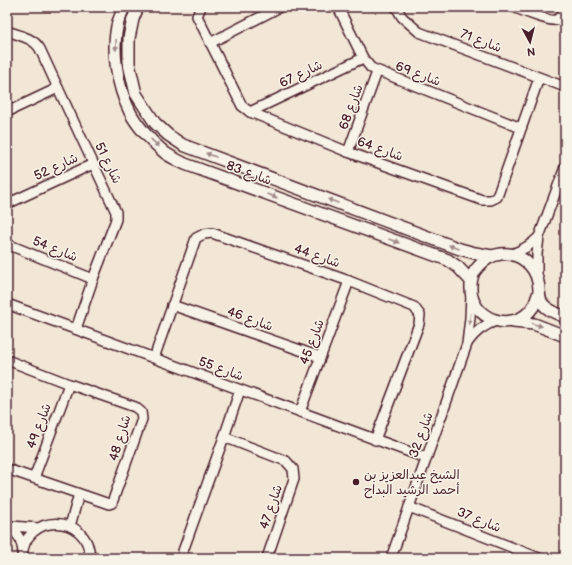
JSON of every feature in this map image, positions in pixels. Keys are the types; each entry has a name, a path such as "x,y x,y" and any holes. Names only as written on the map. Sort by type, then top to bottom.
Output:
{"street":[{"name":"شارع 83","path":"124,7 118,22 115,44 120,85 130,113 146,134 165,152 185,164 448,260 471,281"},
{"name":"شارع 83","path":"138,7 133,19 129,38 129,64 136,94 155,123 168,135 184,145 460,249 492,256"},
{"name":"شارع 64","path":"201,7 197,16 210,44 242,106 250,112 348,152 482,200 491,200 497,197 539,78"},
{"path":"210,44 280,7"},
{"name":"شارع 69","path":"338,7 363,58 371,68 377,72 521,128"},
{"name":"شارع 71","path":"396,7 402,17 419,32 565,87"},
{"path":"513,7 550,20 557,20 562,15 565,7"},
{"name":"شارع 51","path":"7,31 37,44 115,208 115,222 76,329"},
{"name":"شارع 67","path":"250,112 363,58"},
{"name":"شارع 68","path":"348,152 377,72"},
{"path":"7,112 58,88"},
{"name":"شارع 52","path":"7,204 93,164"},
{"path":"537,276 539,237 565,168"},
{"name":"شارع 44","path":"154,358 196,238 204,234 212,233 349,281 414,307 420,315 419,324 375,440"},
{"path":"512,254 527,248 539,237"},
{"name":"شارع 54","path":"7,244 93,279"},
{"path":"565,317 551,312 541,302 537,276 533,268 520,257 506,253 492,256 482,262 475,270 471,281 471,294 473,301 482,314 496,321 534,324 565,336"},
{"name":"شارع 45","path":"300,412 349,281"},
{"path":"508,322 523,317 537,300 539,292"},
{"name":"شارع 32","path":"467,344 471,294"},
{"name":"شارع 46","path":"172,305 320,357"},
{"name":"شارع 55","path":"8,307 76,329 426,458"},
{"name":"شارع 32","path":"391,558 467,344 477,331 496,321"},
{"name":"شارع 48","path":"7,360 135,407 141,412 142,419 112,503 109,504 7,469"},
{"name":"شارع 49","path":"34,478 69,384"},
{"path":"184,558 183,551 240,390"},
{"name":"شارع 47","path":"224,437 286,462 293,469 294,479 267,558"},
{"path":"70,526 79,494"},
{"name":"شارع 37","path":"409,506 539,558"},
{"path":"9,525 38,528 50,524 63,524 70,526 81,533 85,539 90,551 90,558"},
{"path":"9,525 20,539 22,554"},
{"path":"22,554 28,538 38,528"}],"place":[{"name":"الشيخ عبدالعزيز بن أحمد الرشيد البداح","path":"356,482"}]}
